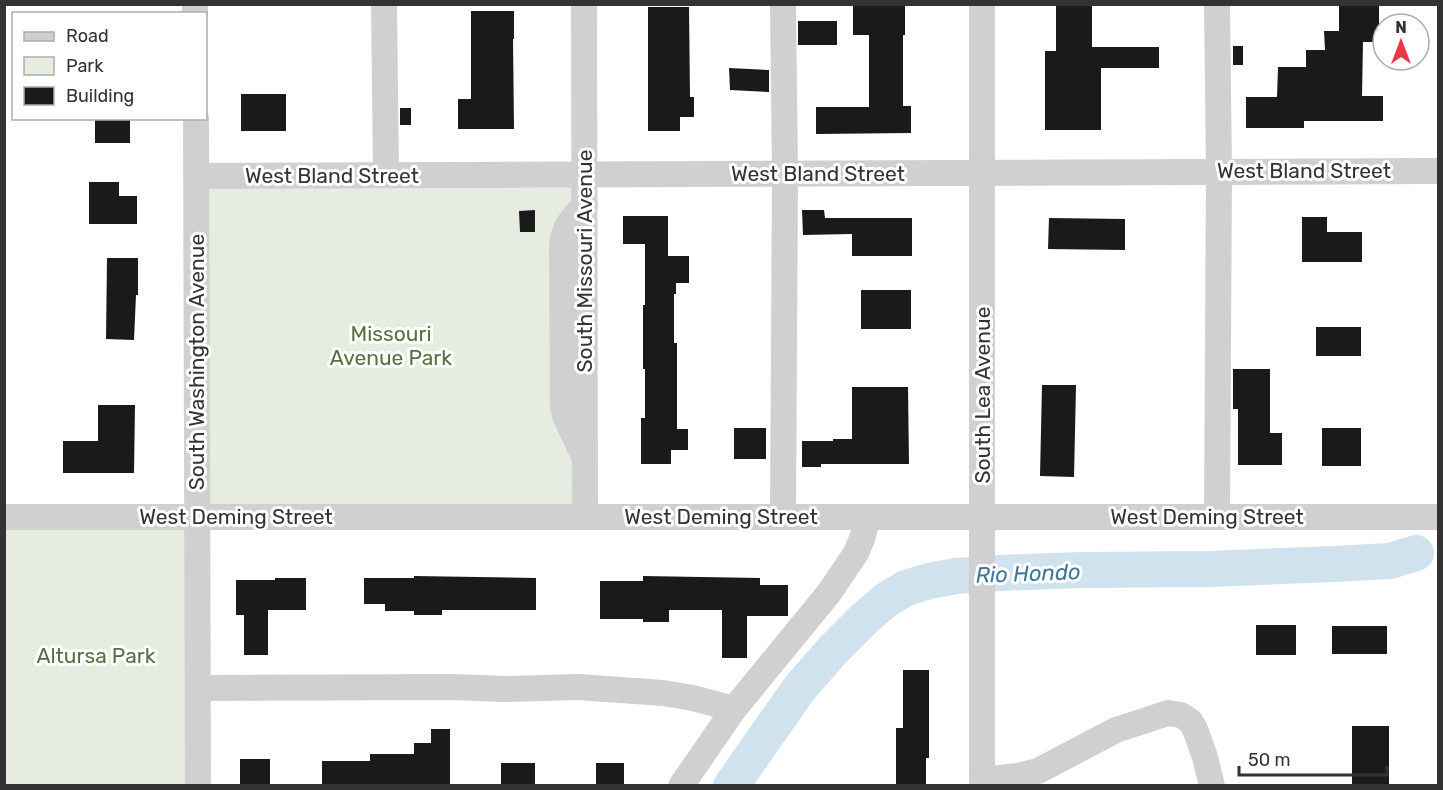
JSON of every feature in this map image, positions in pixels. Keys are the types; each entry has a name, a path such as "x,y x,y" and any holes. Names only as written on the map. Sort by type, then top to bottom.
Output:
{"street":[{"path":"384,4 386,175"},
{"name":"South Missouri Avenue","path":"584,4 585,517"},
{"path":"783,4 785,174 783,517"},
{"name":"South Lea Avenue","path":"982,4 982,783"},
{"path":"1217,4 1219,172 1217,517"},
{"name":"South Washington Avenue","path":"196,120 198,786"},
{"name":"West Bland Street","path":"196,176 1438,171"},
{"name":"West Deming Street","path":"4,517 1438,517"},
{"path":"681,786 734,709 829,593 856,553 868,517"},
{"path":"198,688 452,687 504,689 578,687 663,693 734,709"},
{"path":"982,783 1038,771 1116,730 1168,713 1181,715 1196,729 1212,786"}],"green space":[{"name":"Missouri Avenue Park","path":"585,175 585,517 197,516 197,176"},
{"name":"Altursa Park","path":"187,525 188,785 5,785 4,526"}],"building":[{"path":"853,4 905,4 903,106 911,106 911,133 816,134 816,107 869,107 869,35 853,35"},
{"path":"1056,4 1092,4 1092,47 1159,47 1159,68 1101,68 1101,130 1045,130 1045,51 1056,51"},
{"path":"1339,4 1379,4 1379,12 1371,12 1371,42 1363,42 1362,96 1383,96 1383,121 1304,121 1304,128 1246,128 1246,97 1277,97 1278,67 1306,67 1306,50 1325,50 1324,31 1339,31"},
{"path":"648,7 689,7 690,97 694,97 694,117 680,117 680,131 648,131"},
{"path":"471,11 514,11 514,129 458,129 458,99 471,99"},
{"path":"798,21 837,21 837,45 798,45"},
{"path":"1233,46 1243,46 1243,65 1233,65"},
{"path":"729,68 769,70 769,92 730,90"},
{"path":"241,94 286,94 286,131 241,131"},
{"path":"400,108 411,108 411,125 400,125"},
{"path":"95,120 130,120 130,143 95,143"},
{"path":"89,182 119,182 119,196 137,196 137,224 89,224"},
{"path":"535,210 535,232 520,232 519,211"},
{"path":"802,210 824,210 825,218 912,218 912,256 852,256 852,234 803,235"},
{"path":"623,216 668,216 668,256 689,256 689,283 676,283 676,294 674,294 674,343 677,343 677,429 688,429 688,450 671,450 671,464 641,464 641,418 645,418 643,305 645,305 645,244 623,244"},
{"path":"1302,217 1327,217 1327,232 1362,232 1362,262 1302,262"},
{"path":"1049,218 1125,219 1125,250 1048,249"},
{"path":"107,258 138,258 138,295 136,295 134,340 106,339"},
{"path":"861,290 911,290 911,329 861,329"},
{"path":"1316,327 1361,327 1361,356 1316,356"},
{"path":"1233,369 1270,369 1270,433 1282,433 1282,465 1238,465 1238,409 1233,409"},
{"path":"1042,385 1076,385 1074,477 1040,476"},
{"path":"852,387 908,387 909,464 821,464 821,467 802,467 802,441 852,439"},
{"path":"98,405 135,405 134,473 63,473 63,441 98,441"},
{"path":"734,428 766,428 766,459 734,459"},
{"path":"1322,428 1361,428 1361,466 1322,466"},
{"path":"414,576 536,578 536,610 442,610 442,615 414,615 414,611 385,611 385,604 364,604 364,578 414,578"},
{"path":"643,576 760,578 760,585 788,585 788,616 747,616 747,658 722,658 722,610 669,610 669,622 643,622 643,619 600,619 600,581 643,581"},
{"path":"275,578 306,578 306,610 268,610 268,655 244,655 244,615 236,615 236,580 275,580"},
{"path":"1256,625 1296,625 1296,655 1256,655"},
{"path":"1332,626 1387,626 1387,654 1332,654"},
{"path":"903,670 929,670 929,758 926,758 926,786 896,786 896,728 903,728"},
{"path":"1352,726 1389,726 1389,786 1352,786"},
{"path":"431,729 450,729 450,786 322,786 322,761 370,761 370,754 414,754 414,743 431,743"},
{"path":"240,759 270,759 270,786 240,786"},
{"path":"501,763 535,763 535,786 501,786"},
{"path":"596,763 624,763 624,786 596,786"}],"waterway":[{"name":"Rio Hondo","path":"731,786 799,689 832,651 886,600 906,588 956,576 999,573 1334,564 1390,561 1416,553"}]}
